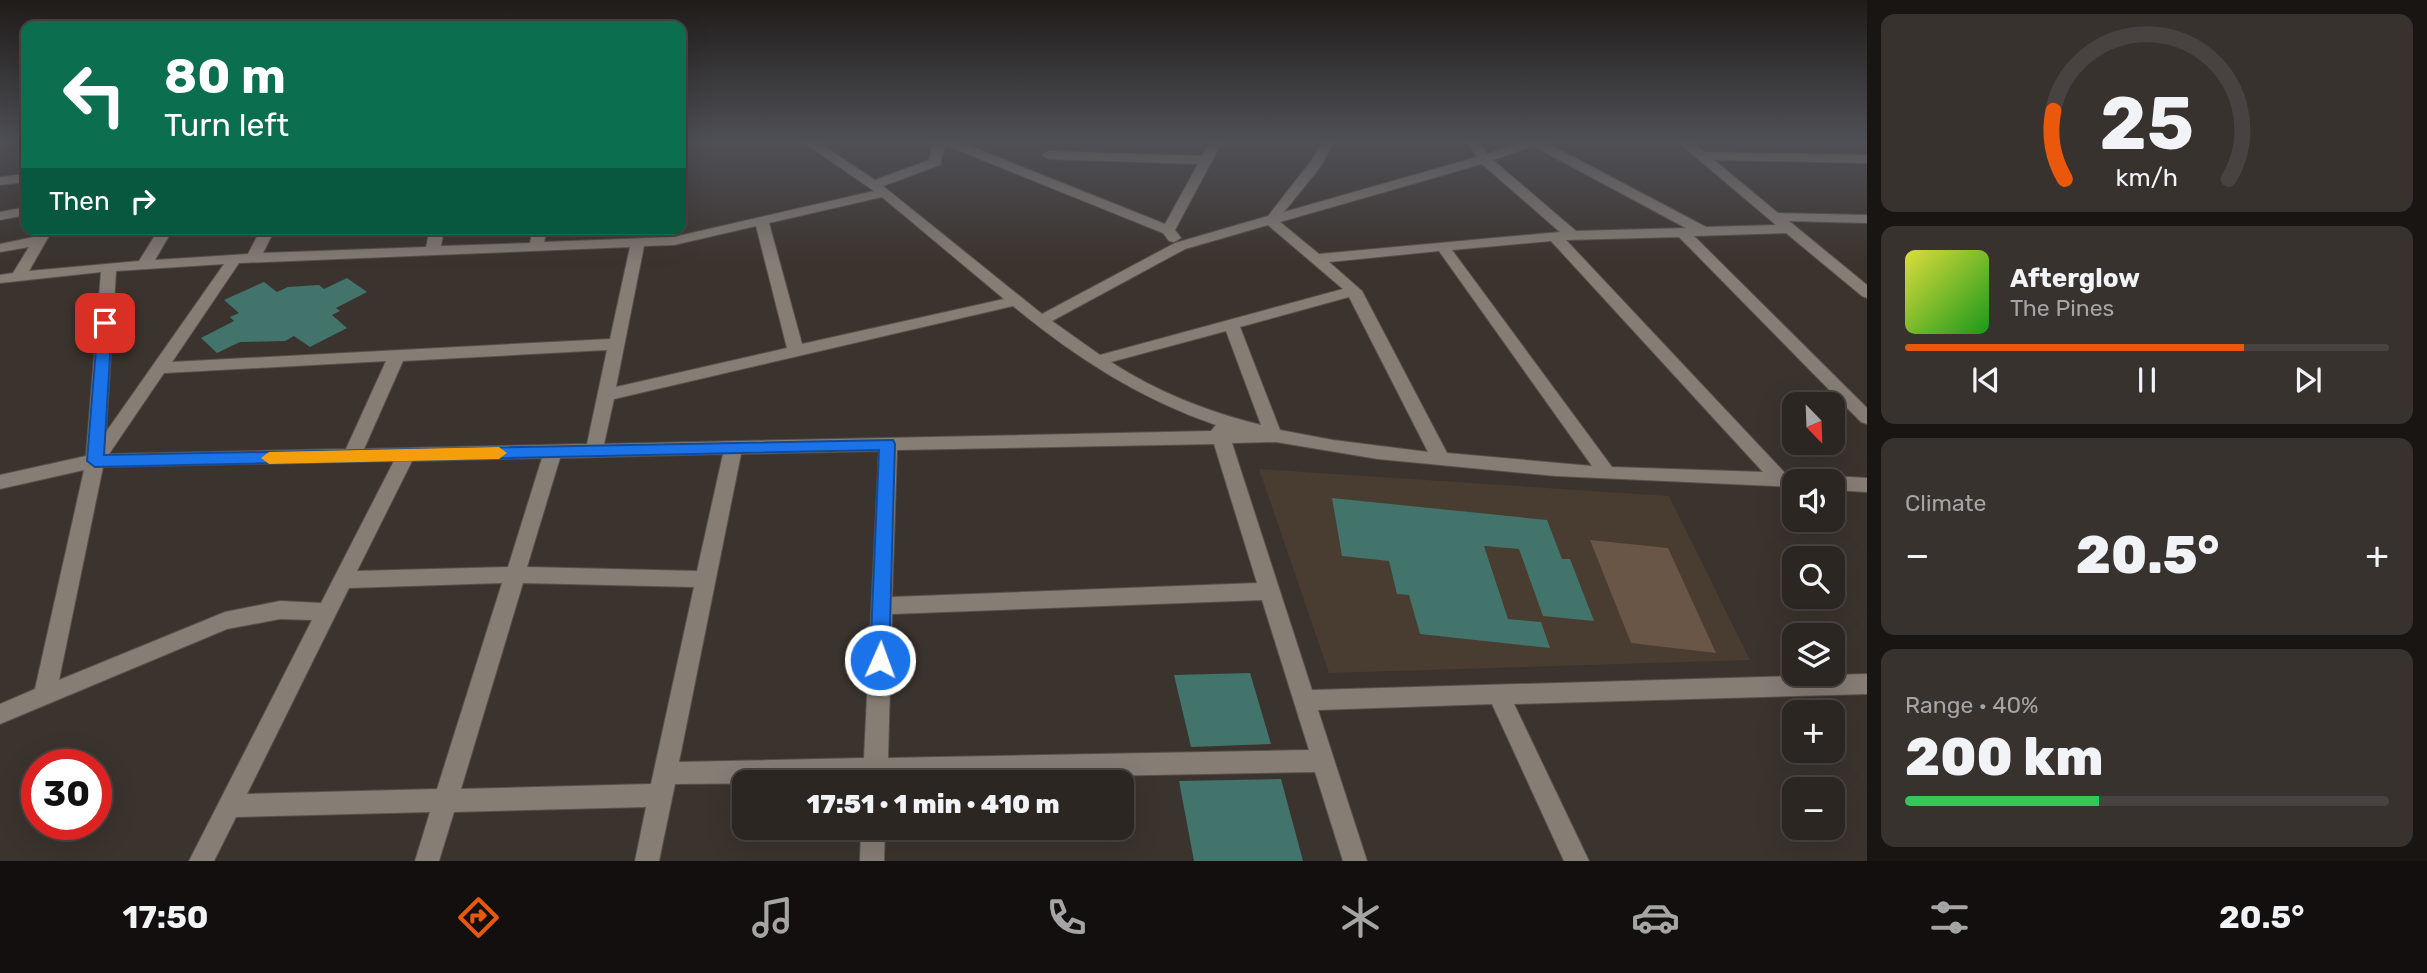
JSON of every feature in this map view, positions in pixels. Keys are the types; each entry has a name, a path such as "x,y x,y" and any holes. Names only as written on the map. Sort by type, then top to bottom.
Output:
{"street":[{"path":"870,182 1014,301 1096,361 1218,428 1272,591 1355,861"},
{"path":"0,279 145,264 536,246 622,236 638,243 674,241 762,222 878,189 892,182"},
{"path":"1051,182 1167,230 1180,246"},
{"path":"1167,230 1194,182"},
{"path":"1272,222 1278,208 1300,182"},
{"path":"1041,321 1180,246 1405,182"},
{"path":"1510,182 1573,236"},
{"path":"1611,182 1706,232"},
{"path":"1733,182 1864,289"},
{"path":"0,216 21,212"},
{"path":"1775,216 1867,219"},
{"path":"762,222 796,351"},
{"path":"1272,222 1354,291 1441,459"},
{"path":"1315,259 1555,236 1789,229"},
{"path":"1682,232 1867,418"},
{"path":"0,248 43,235"},
{"path":"19,276 43,235"},
{"path":"145,264 162,235"},
{"path":"253,258 265,235"},
{"path":"433,249 436,235"},
{"path":"536,246 539,235"},
{"path":"1555,236 1781,480"},
{"path":"594,451 638,243"},
{"path":"1442,246 1607,473"},
{"path":"95,461 235,259"},
{"path":"45,694 95,461 109,267"},
{"path":"1096,361 1354,291"},
{"path":"605,395 1014,301"},
{"path":"1231,323 1274,436"},
{"path":"160,368 617,344"},
{"path":"352,456 397,356"},
{"path":"0,482 95,461 887,444 1218,428 1371,452 1441,459 1607,473 1781,480"},
{"path":"875,770 887,444"},
{"path":"647,861 733,448"},
{"path":"427,861 554,452"},
{"path":"201,861 406,455"},
{"path":"1845,483 1867,485"},
{"path":"342,580 515,575 706,579"},
{"path":"882,606 1272,591"},
{"path":"0,714 225,621 280,610 325,612"},
{"path":"1305,700 1867,684"},
{"path":"1499,695 1577,861"},
{"path":"1055,770 1324,761"},
{"path":"228,806 446,800 732,781"},
{"path":"872,861 873,840"}],"shaded area":[{"path":"1259,469 1669,496 1750,660 1329,673"},
{"path":"1590,540 1668,548 1716,653 1631,643"}],"building":[{"path":"347,278 367,292 336,308 340,311 332,315 347,328 310,347 294,336 285,341 240,342 217,353 201,338 234,321 230,317 239,313 224,300 264,282 277,292 288,287 319,285 324,289"},
{"path":"1332,498 1547,520 1562,559 1570,559 1594,621 1543,616 1519,549 1484,546 1508,619 1541,622 1550,648 1420,634 1409,595 1397,594 1389,561 1342,556"},
{"path":"1250,673 1271,744 1191,747 1174,675"},
{"path":"1281,779 1303,861 1194,861 1179,781"}],"slow traffic":[{"path":"269,458 499,453"}],"route":[{"path":"105,323 95,461 887,444 880,660"}]}
